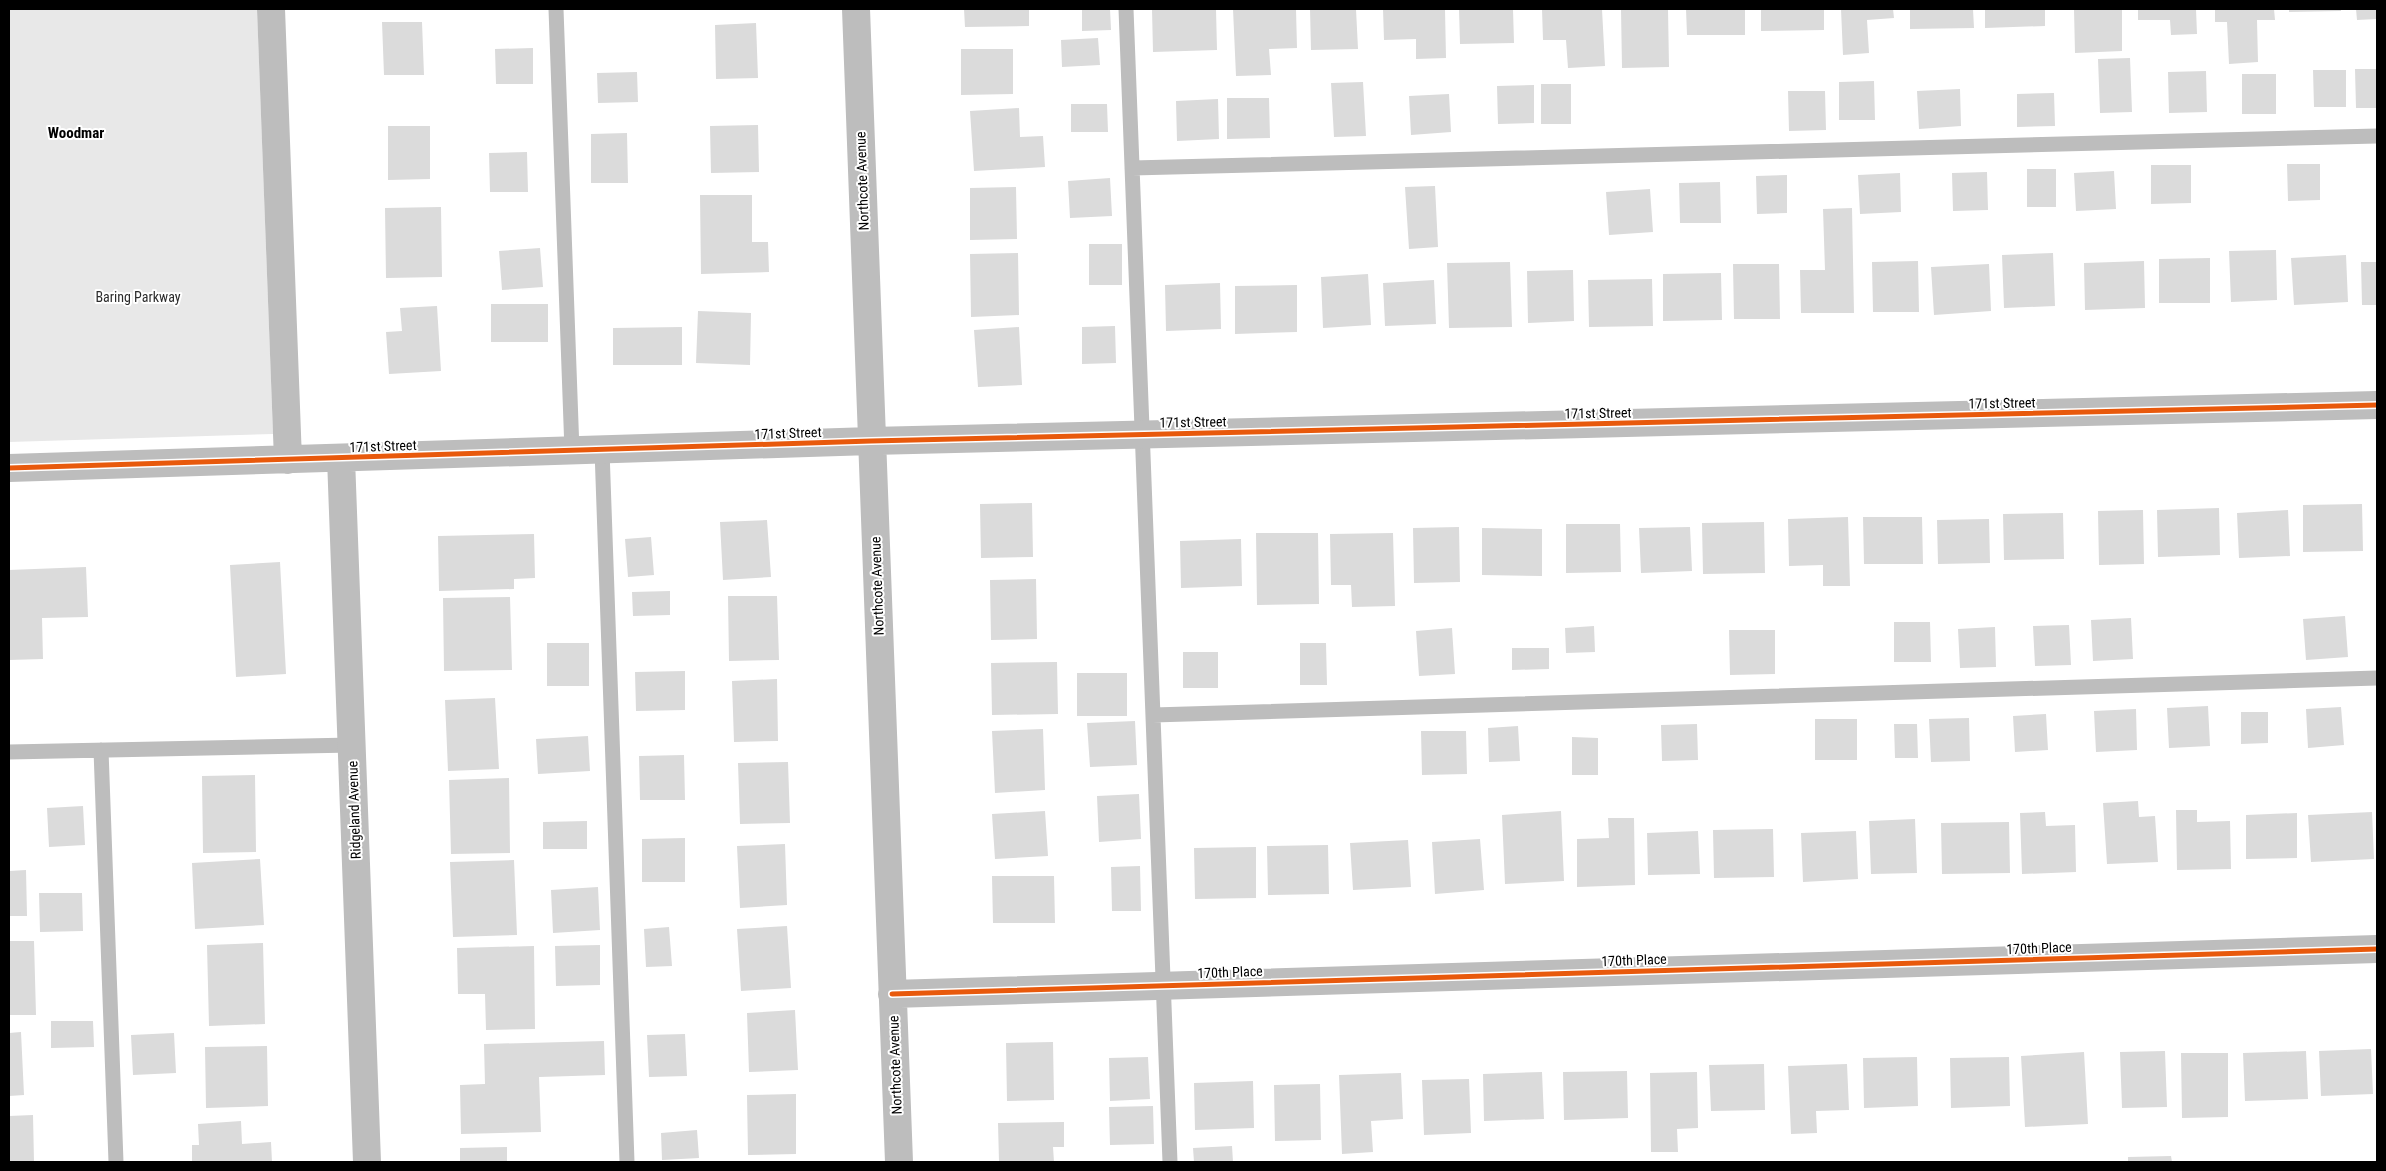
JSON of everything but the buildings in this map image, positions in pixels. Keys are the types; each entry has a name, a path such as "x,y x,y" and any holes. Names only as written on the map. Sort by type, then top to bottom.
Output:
{"street":[{"path":"271,9 288,460"},
{"name":"Northcote Avenue","path":"856,9 899,1162"},
{"name":"171st Street","path":"9,468 871,441 2377,405"},
{"name":"Ridgeland Avenue","path":"341,458 367,1162"},
{"name":"170th Place","path":"892,994 2377,948"}],"lane":[{"path":"556,9 572,451"},
{"path":"1126,9 1170,1162"},
{"path":"1132,168 2377,136"},
{"path":"602,450 627,1162"},
{"path":"1153,715 2377,678"},
{"path":"9,752 352,745"},
{"path":"101,750 116,1162"}],"green space":[{"name":"Baring Parkway","path":"9,9 257,9 273,434 9,442"}],"cycle path":[{"path":"9,468 871,441 2377,405"},
{"path":"892,994 2377,949"}],"district":[{"name":"Woodmar","path":"76,133"}]}
